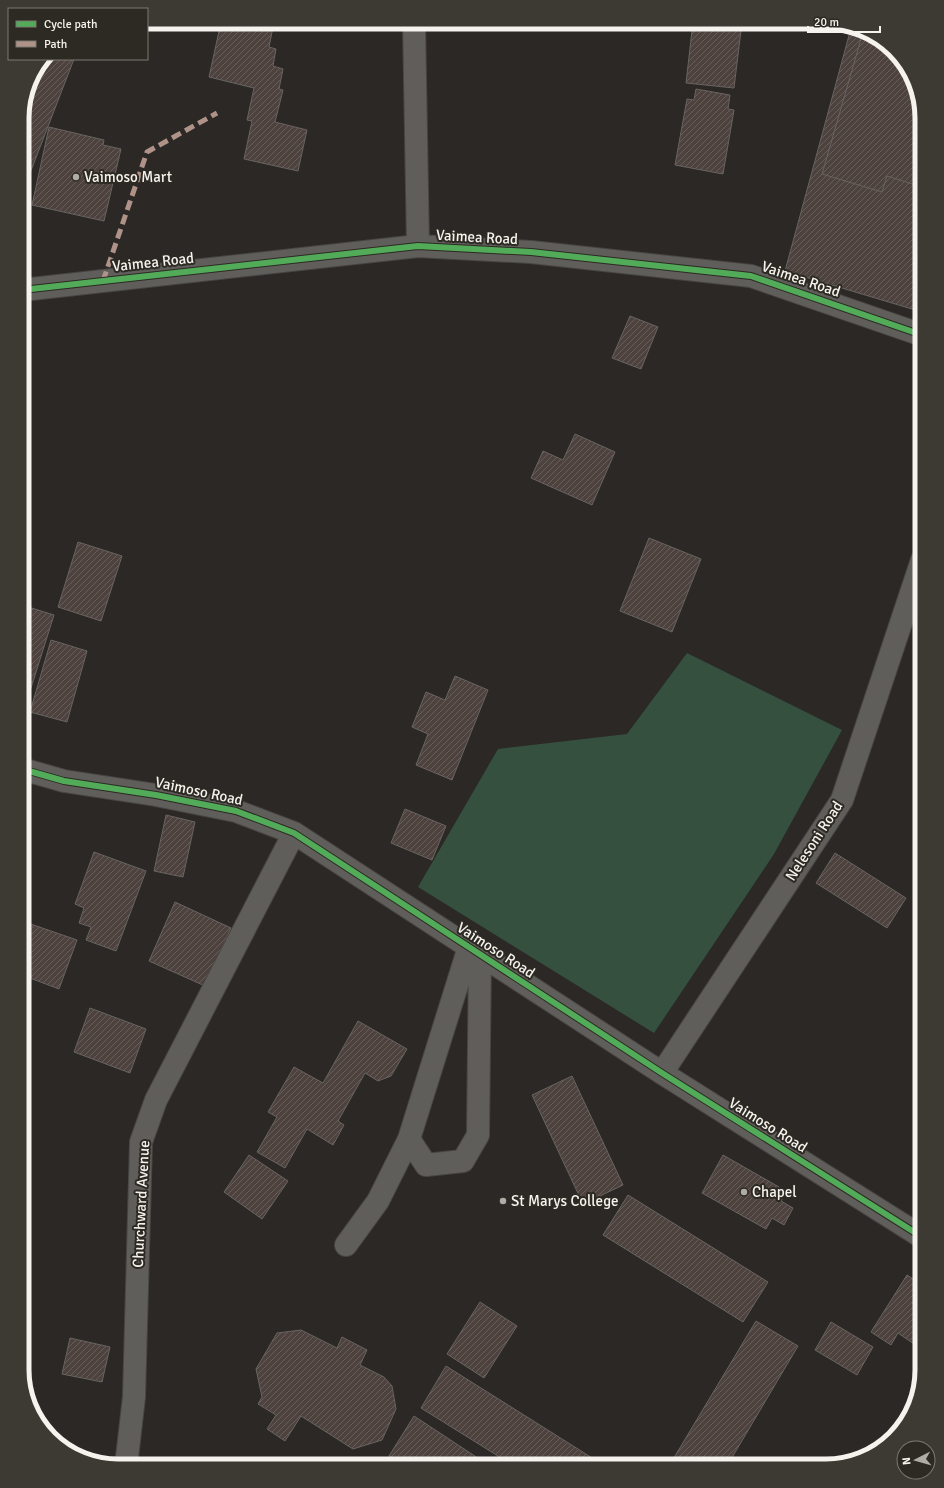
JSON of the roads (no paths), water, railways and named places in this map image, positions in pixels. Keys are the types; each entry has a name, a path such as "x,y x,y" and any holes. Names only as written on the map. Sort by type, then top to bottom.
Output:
{"street":[{"path":"414,29 418,246"},
{"name":"Vaimea Road","path":"29,289 418,246 531,252 751,276 915,333"},
{"name":"Nelesoni Road","path":"662,1073 842,800 915,581"},
{"name":"Vaimoso Road","path":"29,771 64,781 156,795 236,811 294,833 662,1073 915,1233"},
{"name":"Churchward Avenue","path":"127,1459 134,1397 141,1142 156,1100 294,833"},
{"path":"409,1139 426,1165 463,1161 478,1135 474,951"},
{"path":"346,1245 378,1201 409,1139 474,951"}],"place":[{"name":"Vaimoso Mart","path":"76,177"},
{"name":"Chapel","path":"744,1192"},
{"name":"St Marys College","path":"503,1201"}]}
